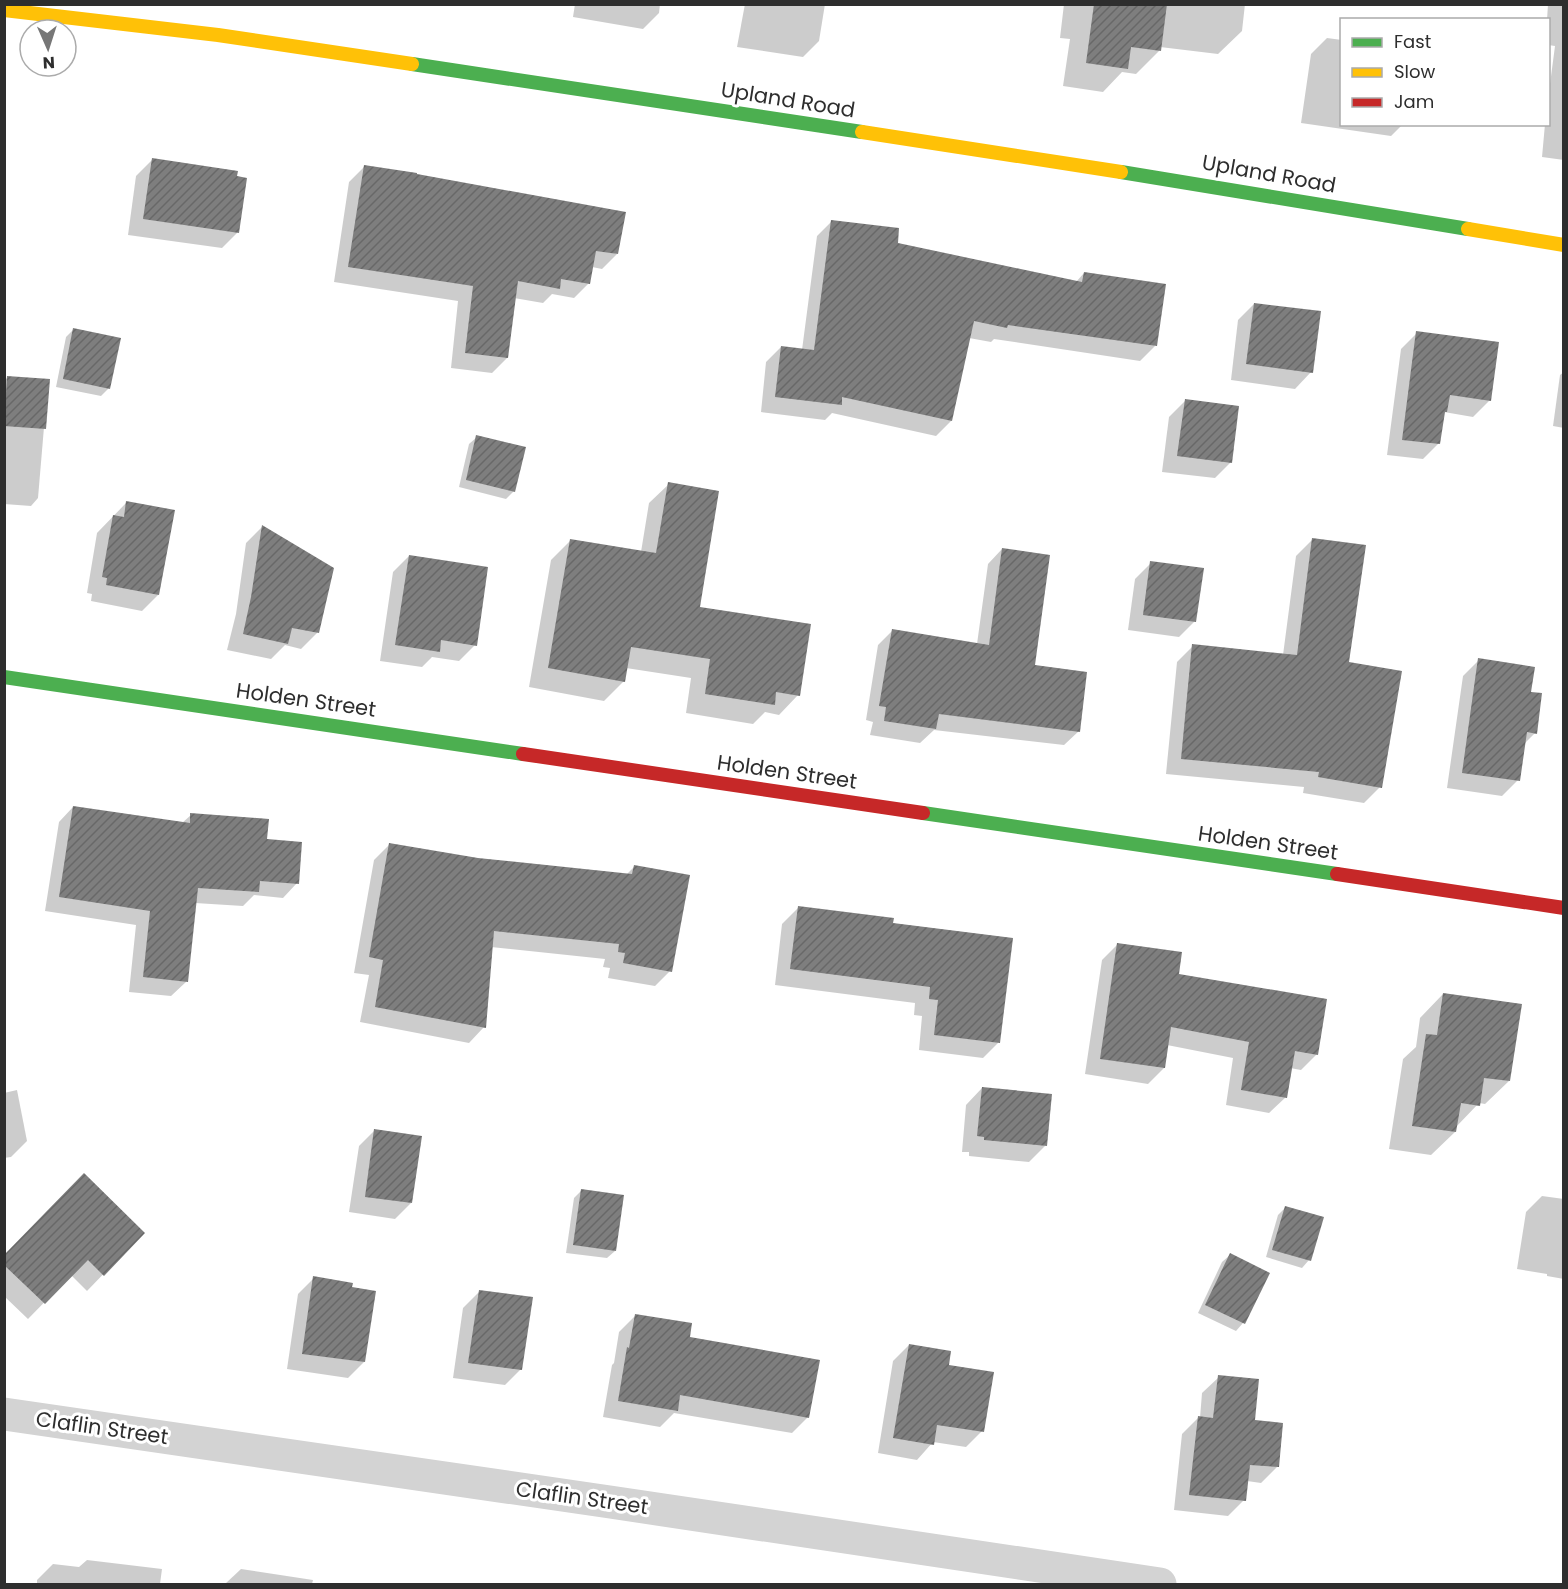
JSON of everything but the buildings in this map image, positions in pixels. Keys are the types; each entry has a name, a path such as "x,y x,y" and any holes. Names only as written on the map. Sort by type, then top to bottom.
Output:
{"street":[{"name":"Upland Road","path":"4,10 218,35 645,99 1188,182 1563,245"},
{"name":"Holden Street","path":"4,677 1563,908"},
{"name":"Claflin Street","path":"4,1414 1160,1584"}],"traffic: fast":[{"path":"412,64 862,132"},
{"path":"1121,172 1468,229"},
{"path":"4,677 523,754"},
{"path":"923,813 1337,874"}],"traffic: slow":[{"path":"4,10 218,35 412,64"},
{"path":"862,132 1121,172"},
{"path":"1468,229 1564,245"}],"traffic: jam":[{"path":"523,754 923,813"},
{"path":"1337,874 1564,908"}]}
